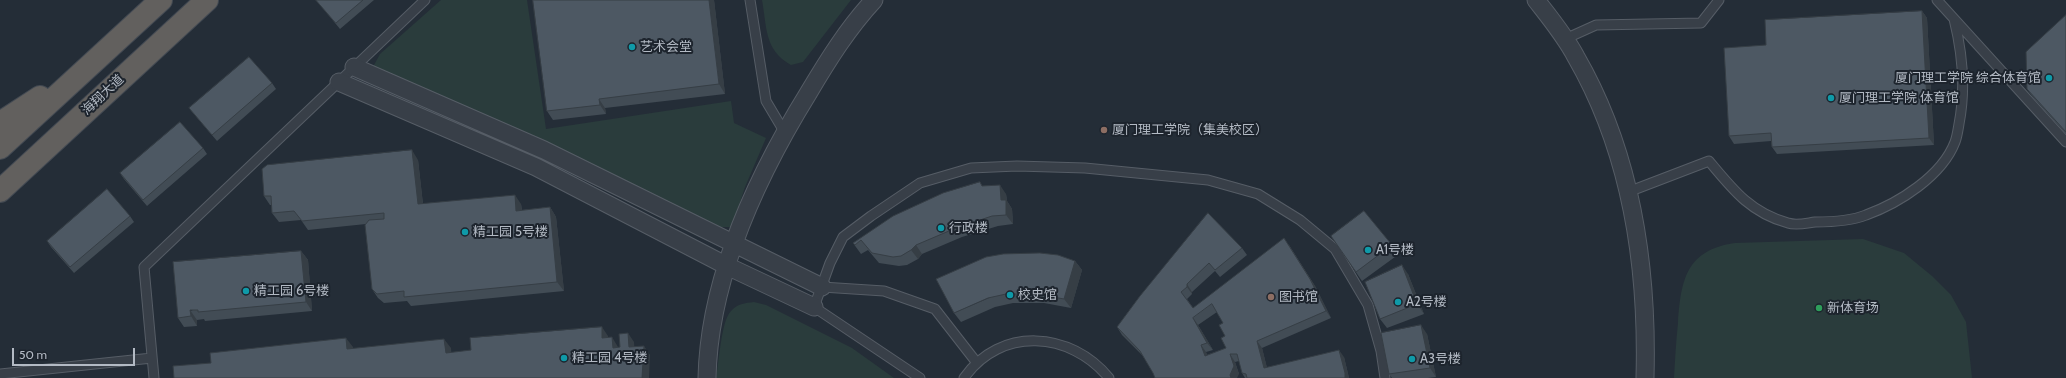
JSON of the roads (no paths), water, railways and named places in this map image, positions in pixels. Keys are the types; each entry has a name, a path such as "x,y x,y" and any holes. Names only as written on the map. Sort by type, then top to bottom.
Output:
{"highway":[{"path":"0,148 161,0"},
{"name":"海翔大道","path":"0,191 207,0"},
{"path":"0,123 100,56"}],"street":[{"path":"706,378 711,339 727,266 733,245 765,169 832,54 874,0"},
{"path":"1536,0 1576,56 1596,94 1614,138 1637,232 1646,330 1645,378"},
{"path":"354,67 544,150 733,245 822,287"},
{"path":"339,82 536,167 727,266 814,307"}],"lane":[{"path":"154,378 144,267 425,0"},
{"path":"750,0 766,101 785,133"},
{"path":"1565,39 1596,24 1701,23 1719,0"},
{"path":"1937,0 2066,142"},
{"path":"1628,192 1709,161 1733,190 1756,210 1790,224 1827,222 1866,216 1904,197 1924,182 1942,165 1955,142 1961,113 1964,84 1961,52 1954,19"},
{"path":"920,378 814,307 830,263 843,237 870,216 920,184 971,168 1017,166 1085,168 1208,180 1258,194 1300,220 1335,249 1368,305 1381,351 1384,378"},
{"path":"822,287 884,291 935,309 977,363"},
{"path":"964,378 977,363 997,349 1014,343 1032,340 1049,341 1067,346 1083,353 1097,364 1109,378"},
{"path":"0,374 152,358"}],"place":[{"name":"艺术会堂","path":"632,47"},
{"name":"厦门理工学院 综合体育馆","path":"2049,78"},
{"name":"厦门理工学院 体育馆","path":"1831,98"},
{"name":"厦门理工学院（集美校区）","path":"1104,130"},
{"name":"行政楼","path":"941,228"},
{"name":"精工园 5号楼","path":"465,232"},
{"name":"A1号楼","path":"1368,250"},
{"name":"精工园 6号楼","path":"246,291"},
{"name":"校史馆","path":"1010,295"},
{"name":"图书馆","path":"1271,297"},
{"name":"A2号楼","path":"1398,302"},
{"name":"新体育场","path":"1819,308"},
{"name":"精工园 4号楼","path":"564,358"},
{"name":"A3号楼","path":"1412,359"}]}
